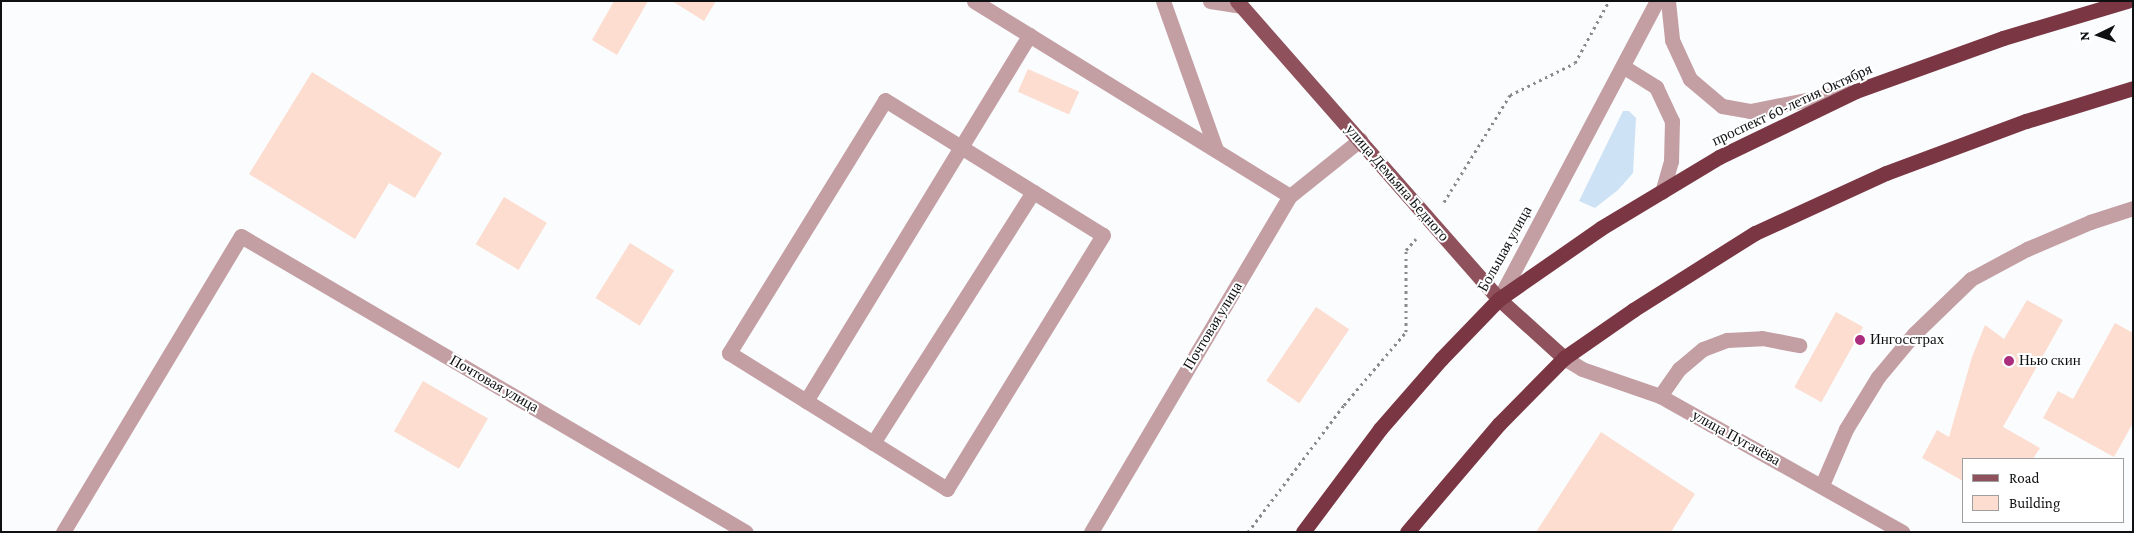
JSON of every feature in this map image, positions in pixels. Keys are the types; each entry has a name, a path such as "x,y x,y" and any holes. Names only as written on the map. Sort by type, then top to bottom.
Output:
{"highway":[{"name":"проспект 60-летия Октября","path":"1499,299 1601,228 1719,157 1856,91 2003,38 2127,1"},
{"path":"1406,532 1499,424 1564,358 1633,310 1755,233 1886,173 2026,121 2133,88"},
{"name":"Большая улица","path":"1303,532 1380,429 1441,359 1499,299"}],"main road":[{"name":"улица Демьяна Бедного","path":"1239,4 1499,299 1564,358"}],"street":[{"path":"974,1 1290,196"},
{"path":"1163,1 1216,150"},
{"path":"1210,1 1239,4"},
{"name":"Большая улица","path":"1499,299 1624,67 1657,1"},
{"path":"1668,1 1672,40 1690,79 1722,106 1750,111 1856,91"},
{"path":"806,401 1029,35"},
{"path":"1624,67 1656,87 1672,121 1671,161 1662,192"},
{"path":"885,100 961,147 1103,235 947,489 729,353 885,100"},
{"name":"Почтовая улица","path":"1090,532 1290,196 1360,140"},
{"path":"873,443 1033,192"},
{"path":"1822,484 1846,429 1878,377 1914,334 1971,280 2027,248 2090,222 2133,208"},
{"name":"Почтовая улица","path":"63,532 241,236 746,532"},
{"path":"1660,396 1678,369 1703,349 1719,343 1762,338 1799,345"},
{"name":"улица Пугачёва","path":"1564,358 1582,369 1660,396 1822,484 1902,532"}],"path":[{"path":"1248,532 1344,404 1406,332 1406,250 1431,222 1510,96 1575,62 1609,1"}],"shaded area":[{"path":"1623,111 1629,111 1636,118 1633,173 1618,190 1595,208 1579,201"}],"building":[{"path":"614,1 648,1 617,55 592,40"},
{"path":"672,1 716,1 704,21"},
{"path":"1028,69 1079,92 1069,115 1018,92"},
{"path":"312,72 442,153 415,198 389,183 355,239 249,174"},
{"path":"504,197 547,223 519,270 476,244"},
{"path":"630,243 674,271 640,326 596,298"},
{"path":"2027,300 2063,320 2003,427 2040,448 2034,458 1962,458 1962,480 1922,458 1937,430 1949,437 1972,357 1985,325 2004,339"},
{"path":"1316,307 1349,329 1299,403 1266,381"},
{"path":"1836,312 1863,327 1821,402 1794,387"},
{"path":"2115,323 2133,333 2133,423 2114,457 2043,418 2058,391 2073,399"},
{"path":"423,381 488,418 459,469 394,431"},
{"path":"1601,432 1695,494 1671,532 1536,532"}],"place":[{"name":"Ингосстрах","path":"1860,340"},
{"name":"Нью скин","path":"2009,361"}]}
